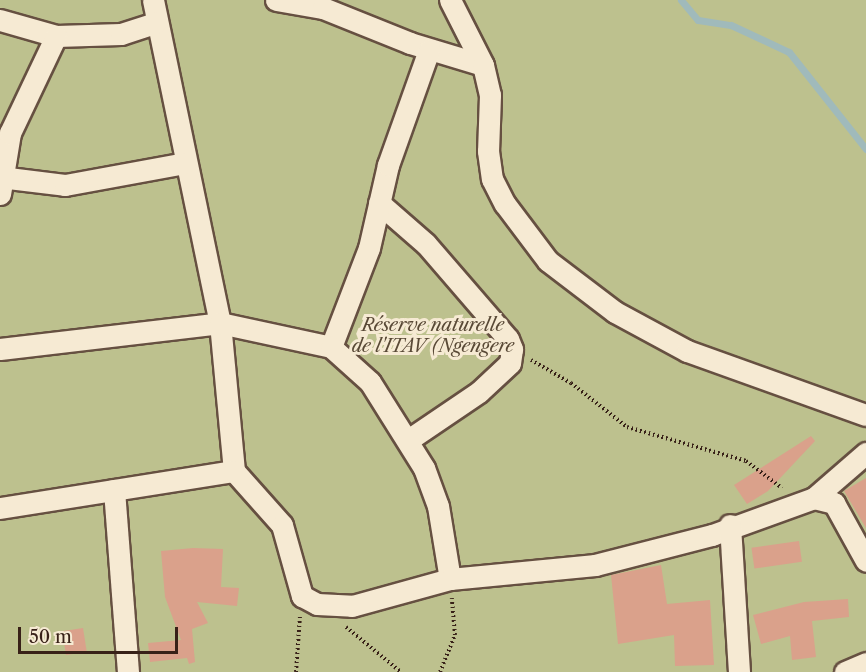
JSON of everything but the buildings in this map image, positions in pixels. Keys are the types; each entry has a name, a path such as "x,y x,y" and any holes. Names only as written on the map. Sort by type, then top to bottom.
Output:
{"street":[{"path":"153,0 155,23 220,324 234,471 282,525 302,597 317,604 352,606 450,579 595,565 712,535 730,525 805,502 834,503 866,561"},
{"path":"276,0 350,17 429,50 483,64"},
{"path":"450,0 483,64 490,95 492,179 505,204 548,261 615,312 687,351 866,415"},
{"path":"0,20 56,36 121,34 155,23"},
{"path":"56,36 10,133 1,183 65,185 185,163"},
{"path":"331,347 369,248 379,203 429,50"},
{"path":"379,203 426,244 508,339 512,349 510,363 499,375 453,414 408,440"},
{"path":"0,349 220,324 331,347 370,382 408,440 438,506 450,579"},
{"path":"805,502 866,453"},
{"path":"0,508 234,471"},
{"path":"114,490 128,672"},
{"path":"730,525 740,672"},
{"path":"845,672 866,663"}],"path":[{"path":"512,349 571,383 627,427 746,461 805,502"},
{"path":"440,672 455,634 450,579"},
{"path":"296,672 302,597"},
{"path":"344,625 401,672"}],"green space":[{"name":"Réserve naturelle de l'ITAV (Ngengere","path":"0,0 866,0 866,672 0,672"}],"waterway":[{"path":"681,0 698,20 731,25 789,52 866,149"}]}
